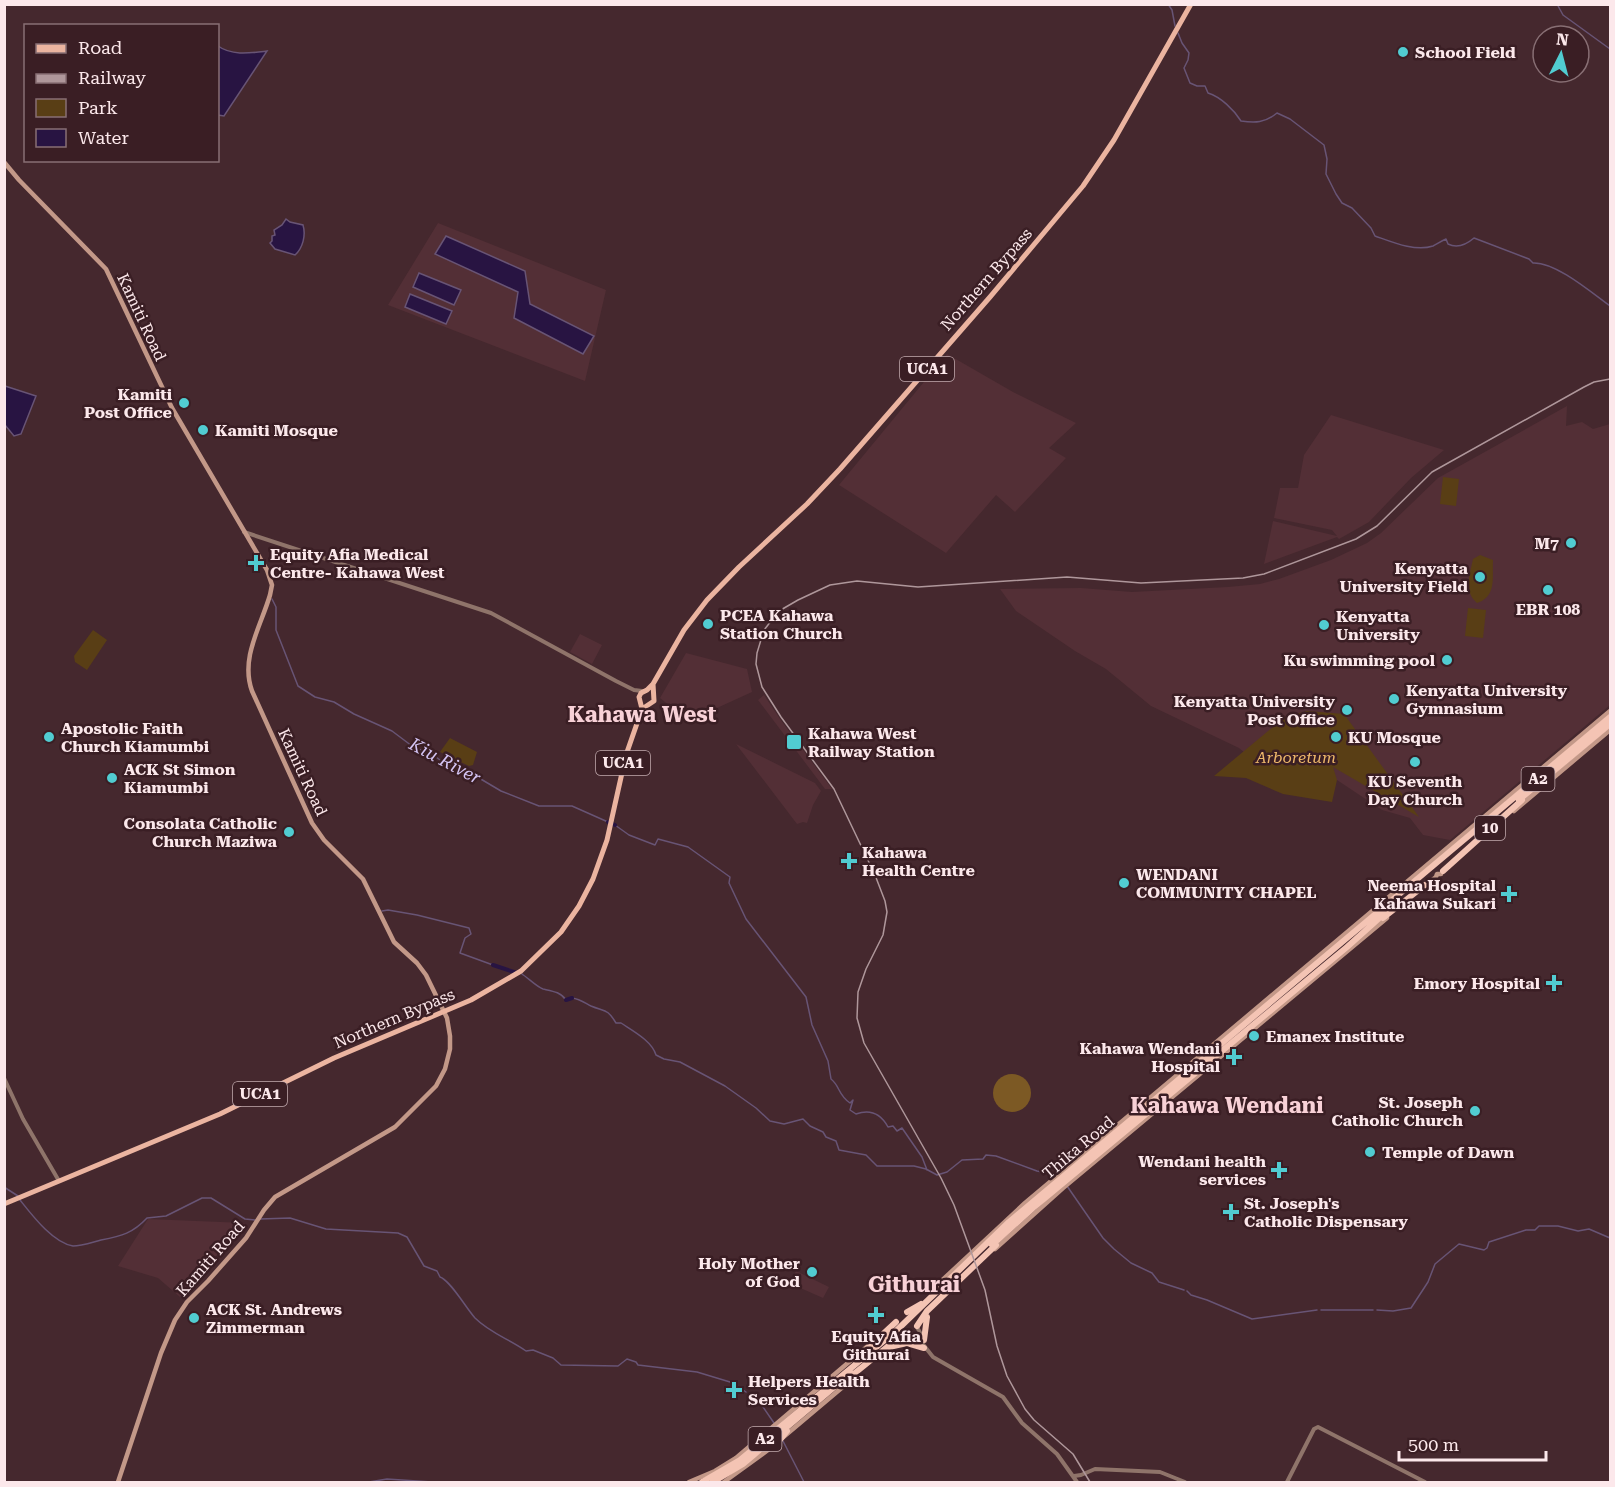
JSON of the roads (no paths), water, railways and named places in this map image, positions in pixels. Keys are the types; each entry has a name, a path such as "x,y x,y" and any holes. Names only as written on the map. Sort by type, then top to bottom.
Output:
{"highway":[{"name":"Thika Road","path":"1536,784 1611,717"},
{"name":"Thika Road","path":"1061,1181 1465,842 1611,724"},
{"path":"1438,857 1525,787 1536,784"},
{"name":"10","path":"1439,874 1536,784"},
{"path":"1345,944 1421,871"},
{"path":"1345,944 1425,885"},
{"name":"Thika Road","path":"713,1482 736,1469 842,1382 917,1314 1009,1225 1345,944"},
{"path":"1162,1095 1176,1077"},
{"path":"908,1312 919,1306 971,1262"},
{"path":"917,1327 971,1262"},
{"path":"924,1340 926,1321 932,1308"},
{"path":"824,1390 896,1322"},
{"name":"Thika Road","path":"702,1482 740,1460 898,1331"},
{"path":"842,1382 909,1333"},
{"path":"883,1350 907,1343 926,1350"},
{"path":"779,1441 797,1419"}],"main road":[{"name":"Northern Bypass","path":"4,1203 224,1112 334,1058 471,1000 521,971 545,949 570,920 588,890 602,855 626,755 645,698 684,630 739,567 806,506 845,463 1083,186 1114,140 1191,4"},
{"name":"Kamiti Road","path":"4,162 106,269 167,398 267,570 272,585 248,663 248,676 252,691 316,830 366,883 391,938 422,969 447,1018 450,1038 449,1057 442,1075 431,1092 391,1130 275,1197 264,1209 246,1238 187,1302 169,1332 118,1482"},
{"name":"Thika Road","path":"978,1255 1176,1077 1611,711"},
{"name":"Thika Road","path":"978,1255 1061,1181 1439,874 1611,730"},
{"path":"1430,864 1439,874"},
{"path":"545,949 547,938"},
{"path":"688,1482 715,1471 736,1458 888,1331"},
{"path":"724,1482 779,1441 873,1362 883,1350"}],"street":[{"path":"243,532 491,613 645,698"},
{"path":"4,1078 30,1132 59,1181"},
{"path":"917,1327 926,1350"},
{"path":"909,1333 918,1338 926,1350 940,1362 1003,1397 1022,1423 1057,1454 1077,1482"},
{"path":"1287,1482 1314,1429 1318,1427 1425,1482"},
{"path":"1074,1476 1095,1469 1160,1472 1185,1482"}],"water":[{"path":"219,47 235,53 267,51 224,116 219,115"},
{"path":"286,219 303,225 303,241 295,255 275,249 270,243 272,236 275,235 274,230"},
{"path":"446,236 525,271 530,304 594,336 583,354 514,318 518,292 435,254"},
{"path":"419,273 461,290 454,305 413,287"},
{"path":"410,294 452,311 446,324 405,307"},
{"path":"5,386 36,396 21,434 14,436 5,425"}],"waterway":[{"path":"1168,4 1172,10 1175,26"},
{"path":"1557,4 1563,15 1610,49"},
{"path":"1178,33 1189,53 1184,68 1190,83 1205,86 1208,93 1227,104 1241,121 1260,122 1277,113 1290,119 1324,145 1327,159 1326,174 1336,194 1342,203 1352,208 1371,228 1375,236 1404,246 1419,248 1433,246 1446,239 1448,244 1459,246 1474,238 1529,259 1533,263 1552,267 1610,306"},
{"name":"Kiu River","path":"272,599 276,607 276,630 298,686 315,697 334,702 392,731 416,749 428,751 440,760 474,775 501,791 539,806 572,806 608,822"},
{"name":"Kiu River","path":"608,822 615,825"},
{"path":"615,825 629,835 655,845 658,839 688,847 730,877 729,883 746,919 806,997 812,1025 828,1061 831,1079 846,1100 850,1103 853,1100 850,1110 856,1114 870,1112 882,1119 888,1127 893,1126 897,1131 902,1128 922,1157 927,1170"},
{"path":"382,911 417,915 469,928 471,934 465,938 460,953 493,965"},
{"path":"493,965 517,973"},
{"path":"522,974 541,988 559,994 566,1000"},
{"path":"572,998 608,1013 616,1023 621,1023 646,1041 656,1055 680,1062 725,1086 770,1121 784,1124 803,1119 810,1126 823,1132 826,1137 836,1141 839,1150 866,1155 877,1166 914,1166 937,1175 947,1172 962,1160 983,1159 986,1155 1057,1175"},
{"path":"566,1000 572,998"},
{"path":"1067,1186 1103,1238 1114,1249 1131,1263 1152,1273 1159,1282 1184,1290"},
{"path":"4,1187 18,1196"},
{"path":"20,1200 51,1234 65,1244 73,1246 121,1235 137,1227 147,1218 166,1216 202,1198 211,1198 245,1219 255,1220"},
{"path":"260,1219 290,1218 326,1229 398,1233 407,1237 424,1266 437,1271 481,1323 526,1351 533,1350 553,1358 561,1365 618,1366 627,1359 638,1365 697,1372 730,1382"},
{"path":"1377,1310 1393,1311 1411,1308 1428,1282 1435,1264 1459,1244 1484,1250 1489,1242 1526,1230 1535,1230 1539,1226 1558,1226 1578,1231 1589,1229 1610,1238"},
{"path":"1187,1291 1191,1295 1252,1319 1317,1310"},
{"path":"1321,1310 1373,1310"},
{"path":"733,1383 746,1392"},
{"path":"749,1394 761,1404 774,1423"},
{"path":"783,1441 804,1482"},
{"path":"369,1482 387,1479 432,1482"}],"railway":[{"path":"1090,1482 1073,1454 1034,1420 1025,1409 1007,1376 997,1346 985,1290 954,1205 864,1043 857,1018 858,992 866,969 883,935 887,912 885,901 834,789 762,687 756,664 764,630 779,611 798,600 830,585 857,581 918,587 1067,577 1141,583 1243,578 1264,574 1356,539 1377,526 1432,472 1584,387 1594,382 1610,379"}],"place":[{"name":"School Field","path":"1403,52"},
{"name":"Kamiti Post Office","path":"184,403"},
{"name":"Kamiti Mosque","path":"203,430"},
{"name":"M7","path":"1571,543"},
{"name":"Equity Afia Medical Centre- Kahawa West","path":"256,563"},
{"name":"Kenyatta University Field","path":"1480,577"},
{"name":"EBR 108","path":"1548,590"},
{"name":"PCEA Kahawa Station Church","path":"708,624"},
{"name":"Kenyatta University","path":"1324,625"},
{"name":"Ku swimming pool","path":"1447,660"},
{"name":"Kenyatta University Gymnasium","path":"1394,699"},
{"name":"Kenyatta University Post Office","path":"1347,710"},
{"name":"Apostolic Faith Church Kiamumbi","path":"49,737"},
{"name":"KU Mosque","path":"1336,737"},
{"name":"Kahawa West Railway Station","path":"794,742"},
{"name":"KU Seventh Day Church","path":"1415,762"},
{"name":"ACK St Simon Kiamumbi","path":"112,778"},
{"name":"Consolata Catholic Church Maziwa","path":"289,832"},
{"name":"Kahawa Health Centre","path":"849,861"},
{"name":"WENDANI COMMUNITY CHAPEL","path":"1124,883"},
{"name":"Neema Hospital Kahawa Sukari","path":"1509,894"},
{"name":"Emory Hospital","path":"1554,983"},
{"name":"Emanex Institute","path":"1254,1036"},
{"name":"Kahawa Wendani Hospital","path":"1234,1057"},
{"name":"St. Joseph Catholic Church","path":"1475,1111"},
{"name":"Temple of Dawn","path":"1370,1152"},
{"name":"Wendani health services","path":"1279,1170"},
{"name":"St. Joseph's Catholic Dispensary","path":"1231,1212"},
{"name":"Holy Mother of God","path":"812,1272"},
{"name":"Equity Afia Githurai","path":"876,1315"},
{"name":"ACK St. Andrews Zimmerman","path":"194,1318"},
{"name":"Helpers Health Services","path":"734,1390"}],"district":[{"name":"Kahawa West","path":"642,714"},
{"name":"Kahawa Wendani","path":"1227,1105"},
{"name":"Githurai","path":"914,1284"}],"park label":[{"name":"Arboretum","path":"1296,757"}]}
